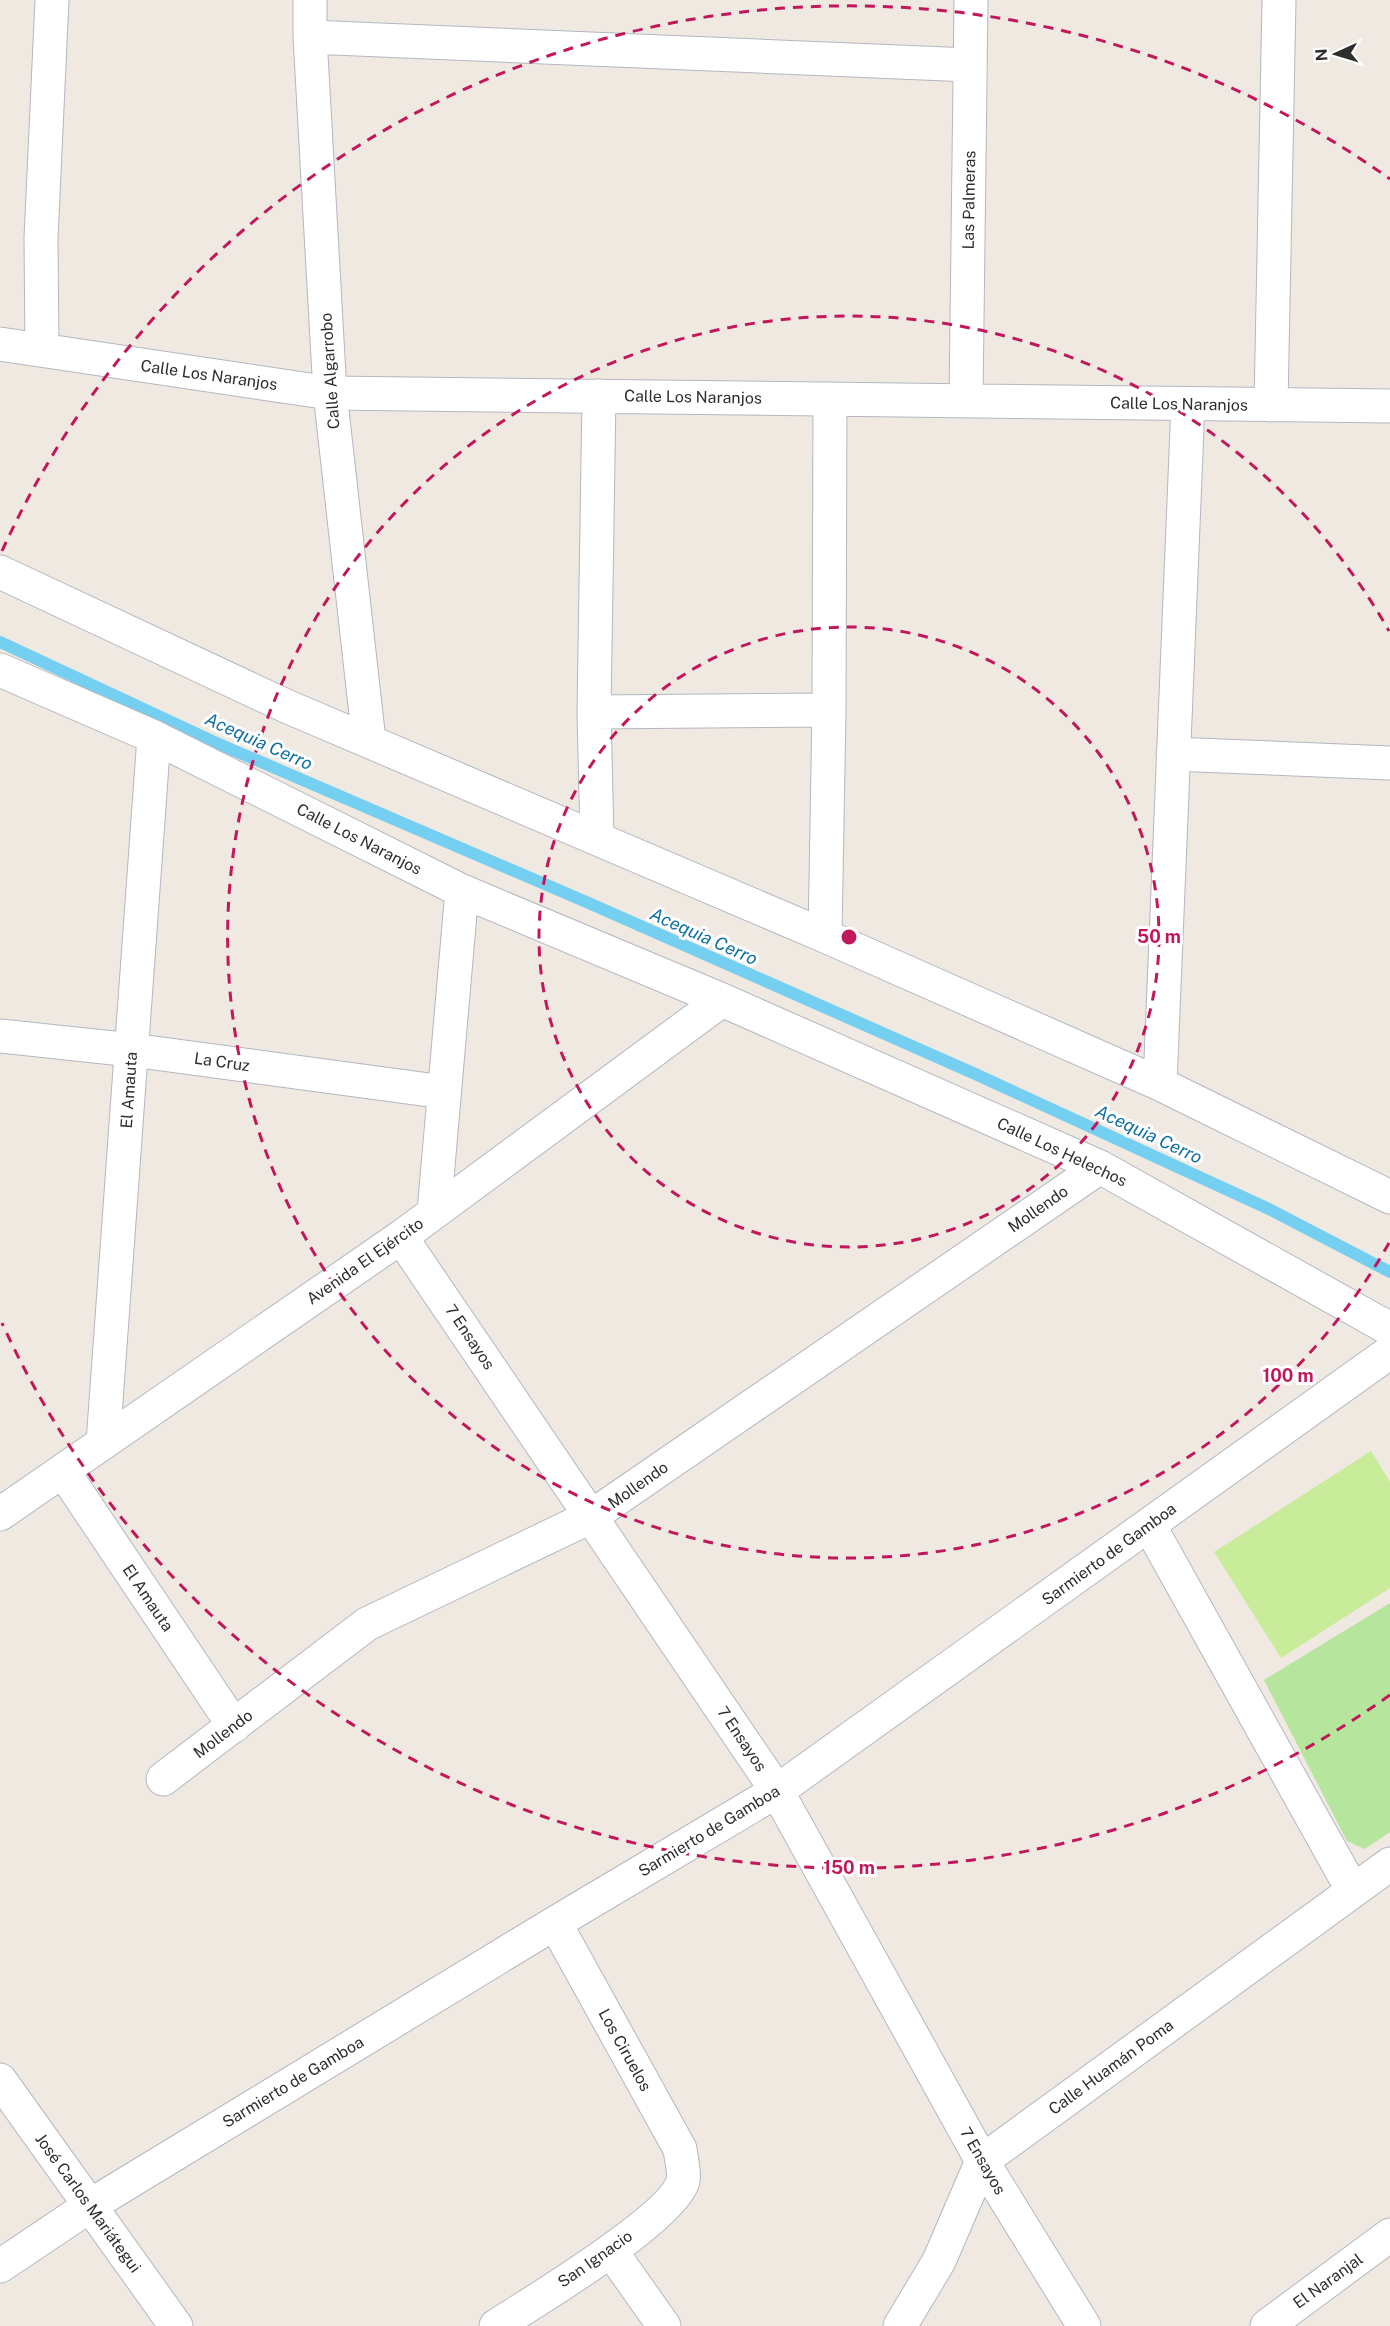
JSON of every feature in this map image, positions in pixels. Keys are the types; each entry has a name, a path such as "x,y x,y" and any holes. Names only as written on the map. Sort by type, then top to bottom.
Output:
{"street":[{"path":"42,350 41,238 52,0"},
{"name":"Calle Algarrobo","path":"310,0 310,37 330,393 369,741"},
{"name":"Las Palmeras","path":"966,401 971,0"},
{"path":"1271,405 1279,0"},
{"path":"310,37 970,65"},
{"name":"Calle Los Naranjos","path":"0,344 330,393 1390,406"},
{"path":"597,838 594,712 599,396"},
{"path":"825,936 829,710 830,399"},
{"path":"1160,1084 1188,404"},
{"path":"0,572 286,706 825,936 1160,1084 1390,1197"},
{"name":"Calle Los Naranjos","path":"0,670 154,737 462,891 723,999"},
{"path":"594,712 829,710"},
{"name":"El Amauta","path":"103,1443 154,737"},
{"path":"1173,754 1390,763"},
{"path":"434,1212 462,891"},
{"name":"Calle Los Helechos","path":"723,999 1100,1167 1390,1329"},
{"name":"Avenida El Ejército","path":"0,1514 401,1237 723,999"},
{"name":"La Cruz","path":"0,1036 132,1050 444,1092"},
{"name":"Mollendo","path":"163,1779 367,1624 592,1516 1100,1167"},
{"name":"7 Ensayos","path":"401,1237 777,1791 982,2161 1084,2326"},
{"name":"Sarmierto de Gamboa","path":"0,2266 91,2205 777,1791 1390,1352"},
{"name":"El Amauta","path":"63,1471 234,1726"},
{"path":"1149,1525 1353,1891"},
{"name":"Calle Huamán Poma","path":"982,2161 1390,1864"},
{"name":"Los Ciruelos","path":"555,1923 680,2149 683,2180"},
{"name":"José Carlos Mariátegui","path":"0,2080 176,2326"},
{"path":"900,2326 939,2261 982,2161"},
{"name":"San Ignacio","path":"496,2326 610,2252 668,2204 683,2180"},
{"name":"El Naranjal","path":"1267,2326 1390,2235"},
{"path":"610,2252 664,2326"}],"green space":[{"path":"1371,1451 1390,1482 1390,1588 1281,1658 1214,1552"},
{"path":"1390,1603 1390,1832 1365,1849 1347,1841 1264,1680"}],"waterway":[{"name":"Acequia Cerro","path":"0,642 212,741 591,904 973,1073 1269,1209 1390,1272"}]}
